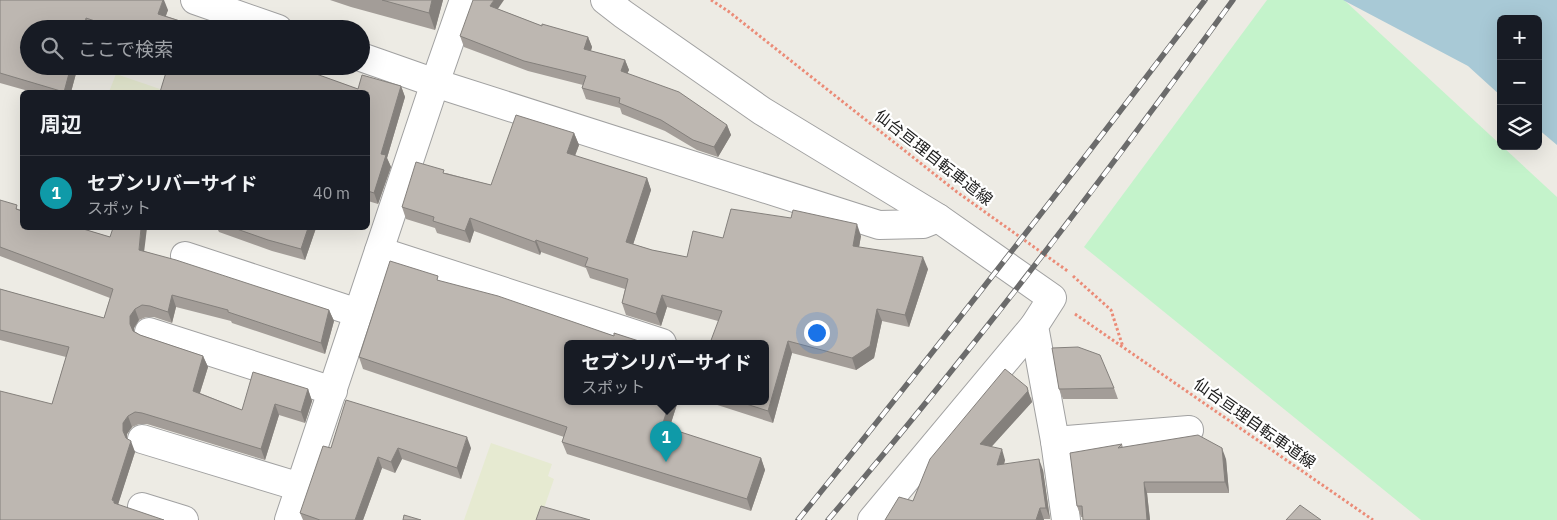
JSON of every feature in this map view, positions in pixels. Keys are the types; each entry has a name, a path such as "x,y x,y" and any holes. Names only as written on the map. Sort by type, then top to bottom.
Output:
{"street":[{"path":"195,0 252,20"},
{"path":"289,520 464,0"},
{"path":"605,0 762,111 938,218 1052,298 1034,326 872,520"},
{"path":"370,60 435,83 879,225 923,224 938,218"},
{"path":"379,251 653,340"},
{"path":"185,256 358,312"},
{"path":"1034,326 1055,441 1066,520"},
{"path":"149,332 332,391"},
{"path":"1055,441 1189,430"},
{"path":"142,439 300,487"},
{"path":"142,507 184,520"}],"path":[{"name":"仙台亘理自転車道線","path":"711,0 958,192 1063,266 1111,310 1123,347"},
{"name":"仙台亘理自転車道線","path":"1052,298 1374,520"}],"green space":[{"path":"1267,0 1344,0 1497,142 1497,150 1506,150 1557,197 1557,520 1421,520 1084,247"},
{"path":"116,75 160,89 159,90 110,90"},
{"path":"491,443 552,464 548,476 554,479 540,520 464,520"}],"water":[{"path":"1343,0 1557,0 1557,145 1542,132 1542,15 1497,15 1497,92 1468,66"}],"building":[{"path":"0,0 163,0 158,14 177,20 92,20 86,18 86,20 20,20 20,75 69,75 65,90 57,90 0,73"},
{"path":"382,0 432,0 429,13"},
{"path":"473,0 494,0 490,6 542,26 542,24 588,37 584,49 625,60 621,71 679,92 727,125 714,147 693,140 661,120 619,103 620,98 582,88 586,76 524,61 460,36"},
{"path":"165,75 319,75 358,89 362,75 401,86 381,154 386,155 374,193 370,192 370,90 161,90"},
{"path":"516,115 574,133 567,153 647,178 626,242 652,250 687,257 693,231 723,238 731,209 791,218 793,210 857,224 853,246 923,257 905,315 877,309 870,346 852,358 788,341 768,411 749,405 769,405 769,340 711,340 722,311 662,295 656,314 622,303 628,279 585,266 588,258 536,240 535,242 470,218 465,231 433,221 434,217 402,207 416,162 444,170 443,173 491,185"},
{"path":"0,200 17,205 16,209 20,210 20,230 87,230 110,237 112,230 141,230 139,250 176,260 329,310 321,343 228,312 228,310 172,295 168,312 142,305 135,309 130,316 130,324 133,331 140,335 203,356 193,391 242,410 253,372 308,389 301,412 275,404 261,449 135,412 128,416 123,423 123,431 126,438 131,441 112,500 114,503 164,520 0,520 0,391 52,404 69,347 0,330 0,289 104,318 113,289 0,247"},
{"path":"240,230 307,230 301,249"},
{"path":"390,261 438,276 437,280 498,296 614,336 614,333 636,340 564,340 564,405 669,405 662,426 761,458 747,499 562,442 567,427 359,357"},
{"path":"1078,347 1100,355 1114,388 1059,389 1052,348"},
{"path":"1005,369 1027,387 1028,391 980,444 1002,449 997,465 1039,459 1046,508 1040,508 1036,520 885,520 899,497 913,501 930,459"},
{"path":"346,400 467,437 457,468 398,448 391,462 378,457 355,520 320,520 300,513 323,446 331,448"},
{"path":"1198,435 1222,448 1225,482 1144,482 1147,520 1083,520 1082,506 1077,506 1070,453 1122,444 1118,448"},
{"path":"1300,505 1321,520 1286,520"},
{"path":"541,506 590,520 536,520"},
{"path":"404,515 421,520 403,520"}],"railway":[{"path":"798,520 1004,262 1205,0"},
{"path":"828,520 1036,264 1233,0"}],"place":[{"name":"セブンリバーサイド","path":"666,462"}]}
